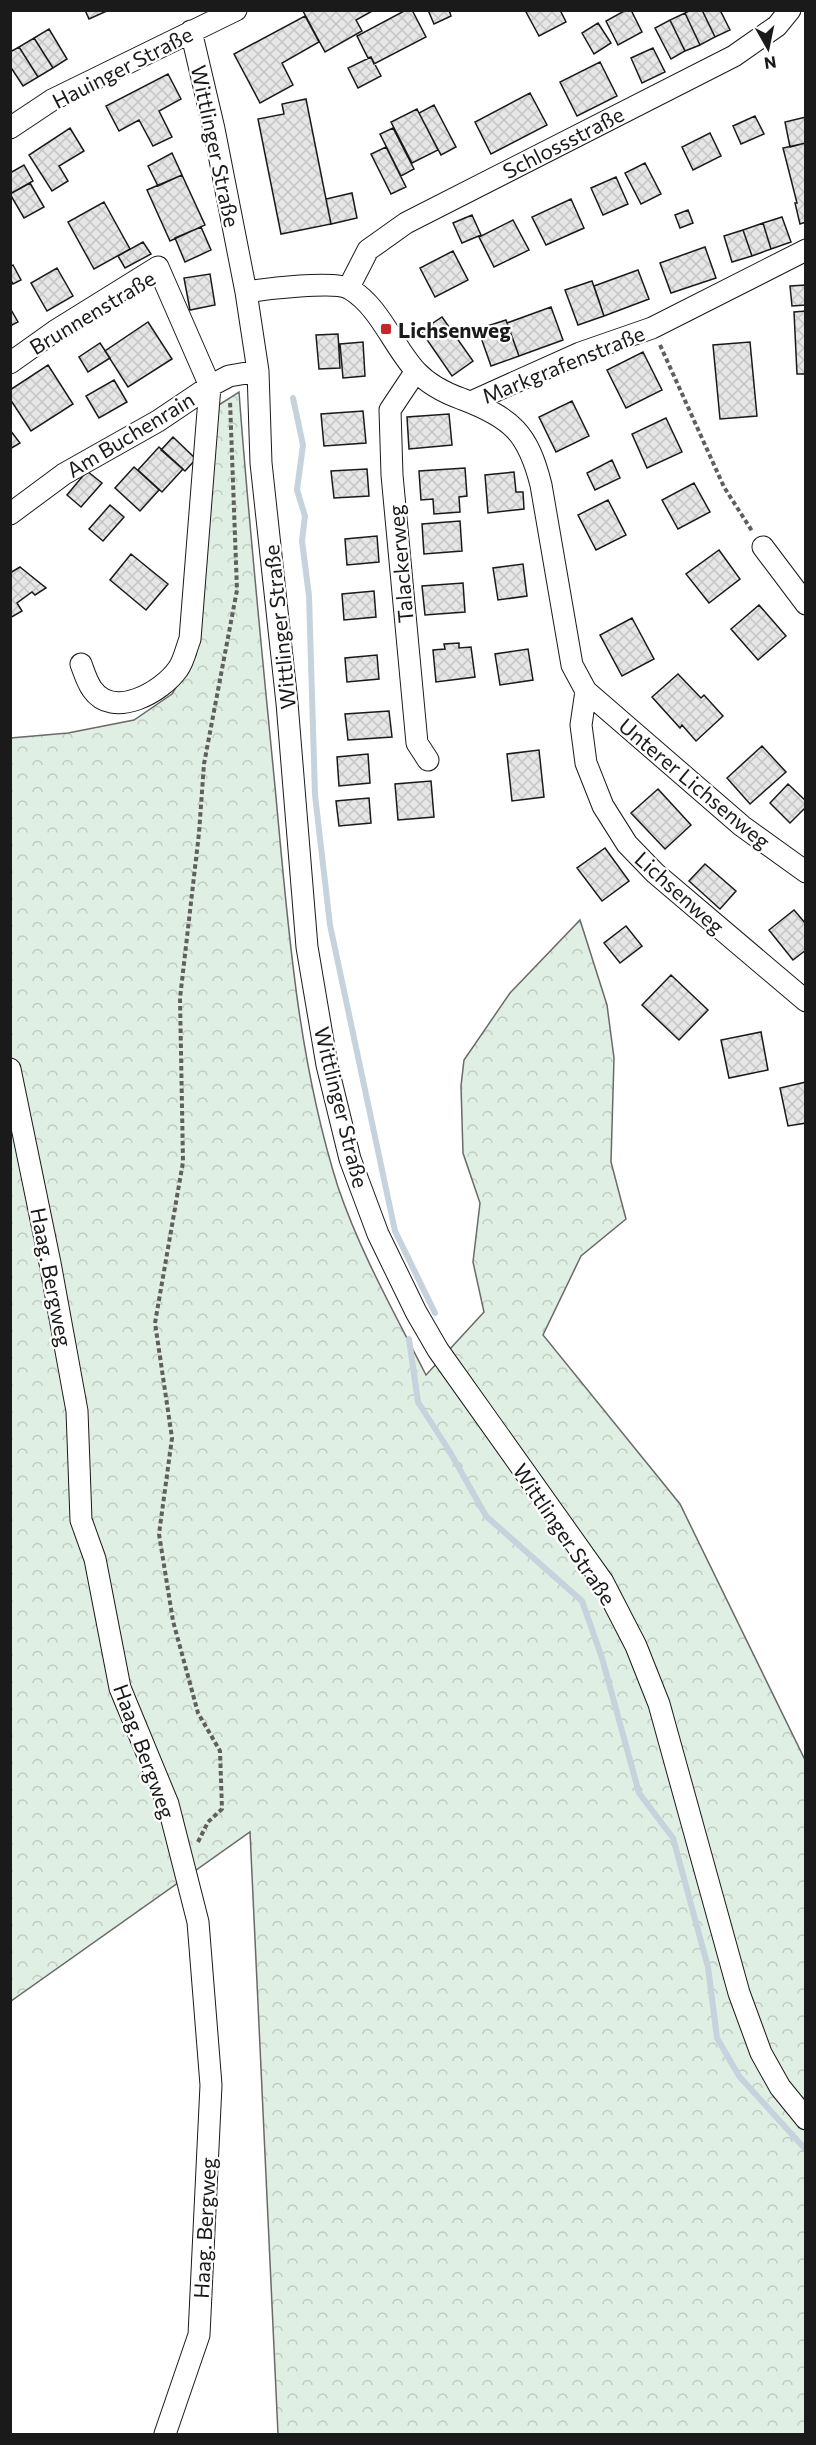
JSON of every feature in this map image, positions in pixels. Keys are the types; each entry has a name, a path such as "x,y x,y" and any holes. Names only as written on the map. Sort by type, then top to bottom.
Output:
{"street":[{"name":"Hauinger Straße","path":"10,128 52,100 236,10"},
{"name":"Schlossstraße","path":"349,287 368,250 406,223 734,56 777,26 790,10"},
{"name":"Wittlinger Straße","path":"191,31 214,129 246,292 258,370 261,464 287,703 307,947 327,1065 350,1159 378,1234 432,1341 552,1514 603,1582 636,1646 659,1704 725,1942 750,2023 761,2053 780,2087 806,2119"},
{"name":"Markgrafenstraße","path":"349,287 366,302 416,371 439,390 471,402 580,353 652,328 806,250"},
{"name":"Brunnenstraße","path":"10,363 55,331 158,267 210,386"},
{"path":"246,292 288,285 349,287"},
{"name":"Am Buchenrain","path":"10,514 64,474 158,421 210,386 230,376 258,370"},
{"name":"Talackerweg","path":"416,371 390,410 392,475 417,743 428,760"},
{"path":"81,663 92,690 104,700 125,702 148,696 179,668 190,639 210,386"},
{"path":"471,402 502,417 522,436 534,458 541,485 572,664 586,692"},
{"path":"763,547 806,604"},
{"name":"Unterer Lichsenweg","path":"586,692 742,826 806,872"},
{"name":"Lichsenweg","path":"586,692 581,725 586,763 603,806 627,844 655,873 806,1001"},
{"name":"Haag. Bergweg","path":"10,1069 77,1411 81,1520 95,1559 120,1688 168,1804 198,1922 211,2085 199,2335 165,2434"}],"path":[{"path":"652,328 724,487 763,547"},
{"path":"183,1870 208,1822 222,1809 220,1752 198,1713 173,1621 159,1534 172,1438 155,1323 183,1162 180,998 199,833 204,764 237,590 230,376"}],"green space":[{"path":"239,392 290,944 296,994 313,1091 324,1139 347,1211 379,1283 426,1375 484,1312 473,1262 480,1203 463,1153 461,1086 464,1060 510,993 580,920 607,1005 614,1058 611,1162 626,1219 581,1256 543,1335 680,1504 805,1760 805,2434 278,2434 250,1832 11,2001 11,738 68,733 134,720 172,694 196,655 214,408"}],"building":[{"path":"85,10 109,10 89,19"},
{"path":"374,10 356,20 362,31 325,52 303,11"},
{"path":"406,10 412,10 426,37 374,64 371,57 368,58 357,36"},
{"path":"428,10 449,10 451,16 434,24"},
{"path":"525,10 560,10 566,22 539,36"},
{"path":"626,10 631,10 642,32 618,45 606,21"},
{"path":"691,10 702,10 715,37 700,45 685,13"},
{"path":"702,10 720,10 730,30 715,37"},
{"path":"685,13 700,45 685,51 670,20"},
{"path":"305,16 319,42 282,63 293,85 260,103 234,54"},
{"path":"670,20 685,51 671,59 655,28"},
{"path":"598,23 611,43 594,54 582,33"},
{"path":"49,29 67,59 53,68 34,38"},
{"path":"34,38 53,68 38,77 19,47"},
{"path":"19,47 38,77 23,86 10,66 10,52"},
{"path":"653,48 665,72 642,83 631,58"},
{"path":"371,57 381,76 358,88 348,68"},
{"path":"600,62 617,96 577,116 560,82"},
{"path":"168,74 181,99 159,111 172,137 153,146 139,120 119,131 106,106"},
{"path":"530,93 547,125 491,154 475,122"},
{"path":"306,99 331,224 281,234 258,119 284,114 282,104"},
{"path":"434,105 456,147 441,155 419,113"},
{"path":"417,109 438,150 412,163 391,122"},
{"path":"755,116 764,134 741,144 733,126"},
{"path":"806,117 806,143 790,147 785,122"},
{"path":"70,128 84,151 59,166 68,181 52,191 29,155"},
{"path":"393,128 414,169 401,176 380,134"},
{"path":"710,133 721,156 693,170 682,147"},
{"path":"806,143 806,222 800,224 783,148"},
{"path":"386,147 406,187 391,194 371,154"},
{"path":"172,153 182,175 158,186 148,166"},
{"path":"645,163 661,194 641,204 625,173"},
{"path":"24,165 33,181 10,194 10,173"},
{"path":"182,175 205,225 170,241 147,190"},
{"path":"616,177 628,204 603,215 591,188"},
{"path":"30,183 44,207 24,218 10,194"},
{"path":"352,193 357,218 331,224 326,199"},
{"path":"571,199 584,228 546,245 532,217"},
{"path":"104,202 130,249 94,269 68,222"},
{"path":"688,210 693,223 680,228 675,215"},
{"path":"472,215 481,235 462,243 453,223"},
{"path":"782,217 791,242 771,249 763,223"},
{"path":"513,220 529,250 494,267 479,237"},
{"path":"763,223 771,249 752,256 743,230"},
{"path":"201,227 211,250 185,262 175,238"},
{"path":"743,230 752,256 732,262 724,236"},
{"path":"143,242 151,254 125,268 118,256"},
{"path":"705,247 716,278 671,293 660,263"},
{"path":"453,251 468,280 435,297 420,268"},
{"path":"13,265 21,280 13,284 10,279 10,267"},
{"path":"57,268 73,296 47,311 31,283"},
{"path":"638,270 649,299 604,316 594,286"},
{"path":"210,274 215,305 190,310 184,278"},
{"path":"592,281 604,316 578,325 565,290"},
{"path":"806,285 806,305 792,306 790,286"},
{"path":"551,307 563,340 519,356 507,323"},
{"path":"10,308 18,322 10,326"},
{"path":"806,311 806,374 797,374 794,312"},
{"path":"442,317 473,361 452,376 421,331"},
{"path":"506,320 519,356 491,366 478,329"},
{"path":"148,322 172,359 128,387 105,351"},
{"path":"338,334 340,368 319,369 316,335"},
{"path":"363,342 365,376 343,378 340,344"},
{"path":"750,342 757,416 720,419 713,345"},
{"path":"100,343 110,358 88,372 79,357"},
{"path":"643,352 662,390 626,408 607,370"},
{"path":"48,365 73,404 31,431 10,399 10,390"},
{"path":"114,380 127,402 99,418 86,396"},
{"path":"572,401 589,436 556,452 539,417"},
{"path":"363,411 366,443 324,446 321,414"},
{"path":"449,414 452,445 409,449 407,417"},
{"path":"666,418 682,452 647,468 632,434"},
{"path":"10,430 20,443 10,449"},
{"path":"173,437 196,459 185,471 161,450"},
{"path":"159,447 183,469 162,492 138,470"},
{"path":"612,460 620,478 595,490 587,473"},
{"path":"134,467 159,490 140,511 115,488"},
{"path":"465,468 467,496 459,497 460,512 434,514 433,499 421,500 419,471"},
{"path":"367,469 369,496 334,498 331,471"},
{"path":"87,471 102,483 81,507 67,495"},
{"path":"514,472 516,492 523,492 524,509 488,513 485,475"},
{"path":"694,483 710,512 678,529 662,500"},
{"path":"608,500 626,535 596,550 578,515"},
{"path":"110,505 124,517 103,541 89,529"},
{"path":"460,521 462,551 424,554 422,524"},
{"path":"377,536 379,562 347,565 345,539"},
{"path":"719,550 740,579 709,603 686,574"},
{"path":"131,554 168,584 146,610 110,580"},
{"path":"523,564 527,596 498,600 493,568"},
{"path":"20,567 46,588 35,595 32,592 17,603 22,611 10,618 10,573"},
{"path":"463,583 465,612 425,615 422,586"},
{"path":"374,591 376,617 344,620 342,594"},
{"path":"759,605 786,636 758,660 731,629"},
{"path":"632,618 654,659 622,676 600,635"},
{"path":"459,643 459,648 471,647 475,677 436,682 433,650 445,649 444,644"},
{"path":"528,649 533,680 500,685 495,654"},
{"path":"377,655 379,679 347,682 345,658"},
{"path":"678,674 701,698 704,695 723,716 696,741 682,725 680,728 652,697"},
{"path":"389,711 392,737 348,740 345,714"},
{"path":"762,746 786,772 750,804 727,778"},
{"path":"539,750 544,797 512,801 507,754"},
{"path":"368,754 370,783 339,786 337,757"},
{"path":"431,781 434,817 398,820 395,784"},
{"path":"788,784 806,801 806,807 790,823 770,803"},
{"path":"658,789 691,825 665,849 631,813"},
{"path":"369,798 371,823 339,826 336,801"},
{"path":"605,848 629,881 602,901 577,868"},
{"path":"705,864 736,891 720,909 689,881"},
{"path":"794,910 806,924 806,950 793,960 769,930"},
{"path":"626,926 642,946 620,963 604,943"},
{"path":"671,975 708,1010 679,1040 642,1005"},
{"path":"761,1032 768,1070 729,1078 721,1040"},
{"path":"806,1082 806,1123 788,1126 780,1088"}],"waterway":[{"path":"293,398 303,445 297,490 305,516 302,541 309,596 315,795 330,925 395,1231 435,1313"},
{"path":"409,1339 418,1402 450,1452 486,1516 582,1601 602,1658 639,1793 673,1838 708,1967 717,2038 739,2076 806,2150"}],"place":[{"name":"Lichsenweg","path":"386,329"}]}
